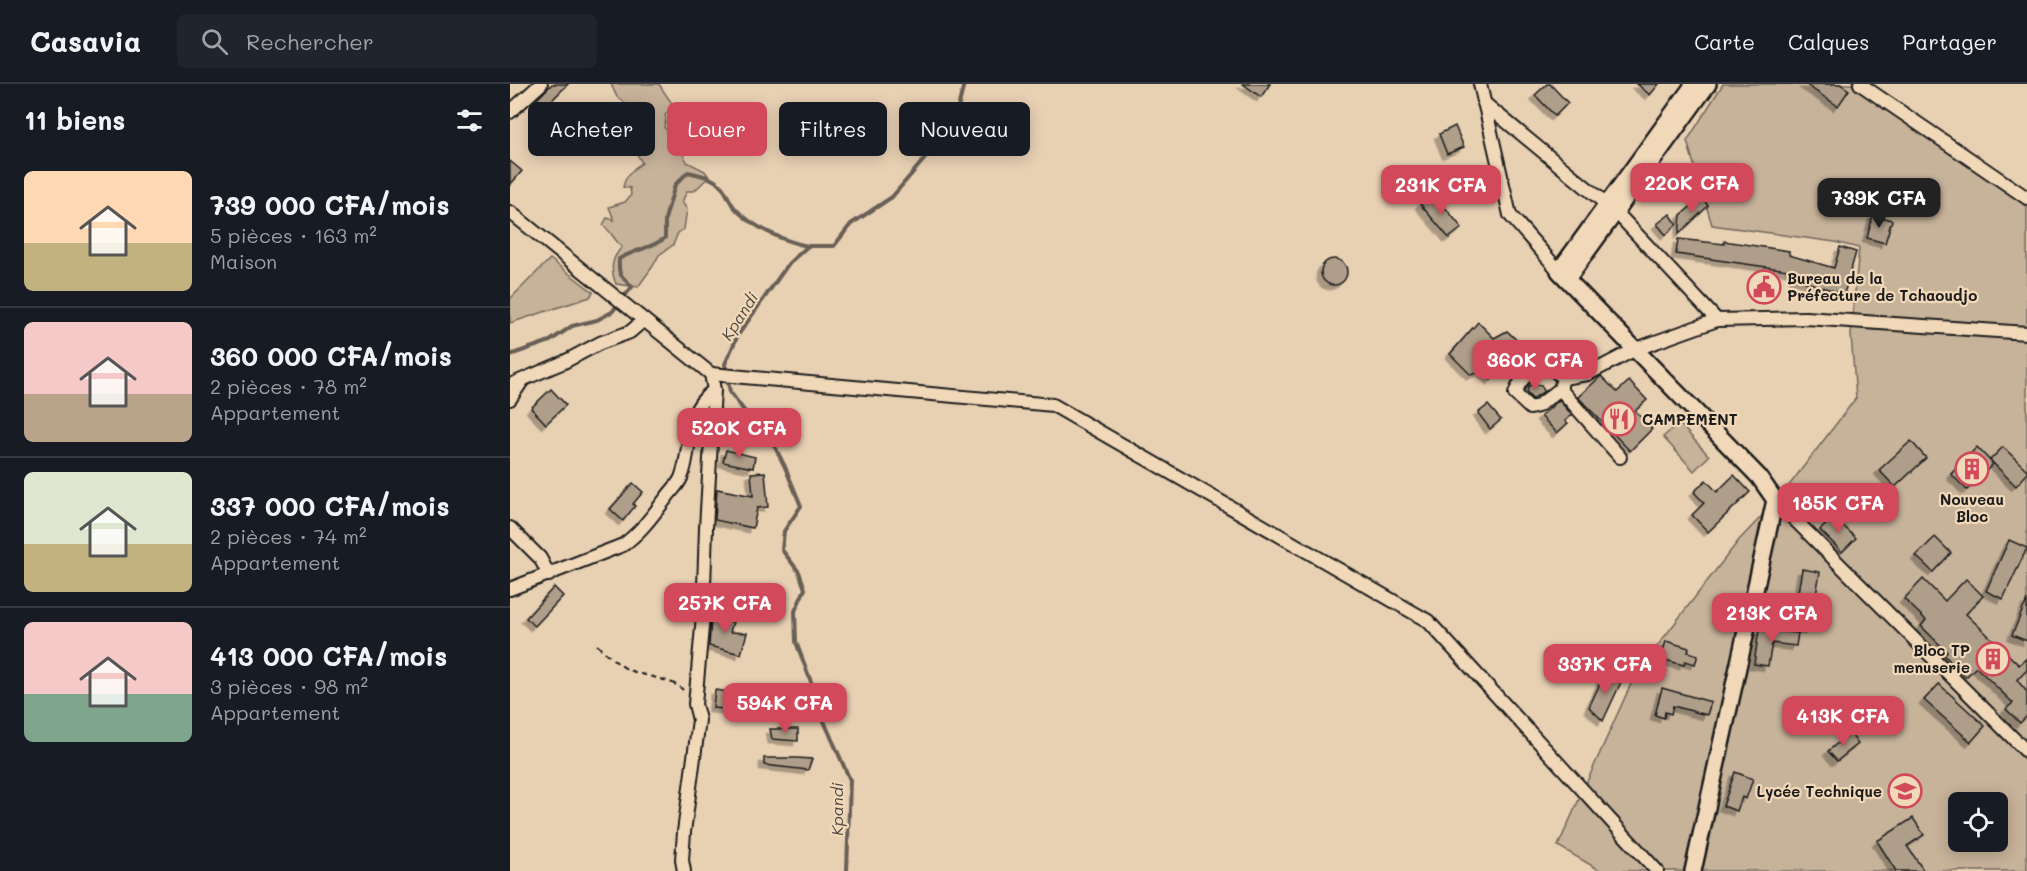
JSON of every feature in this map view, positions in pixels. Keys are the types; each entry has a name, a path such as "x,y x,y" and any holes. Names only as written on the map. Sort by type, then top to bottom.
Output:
{"main road":[{"path":"1611,209 1694,84"},
{"path":"1693,871 1774,500 1759,477 1563,275 1708,84"}],"street":[{"path":"510,112 541,84"},
{"path":"1480,84 1510,215 1563,275"},
{"path":"1860,84 2027,198"},
{"path":"1484,103 1611,209 1717,320"},
{"path":"510,212 711,374 1053,405 1428,621 1657,871"},
{"path":"1620,457 1562,384 1588,374 1636,349 1717,320 1806,318 2027,333"},
{"path":"510,399 516,383 600,343 630,332 644,320"},
{"path":"684,871 682,860 684,832 699,720 695,704 703,616 714,390 711,374"},
{"path":"510,589 623,545 646,524 681,478 694,412 705,396 714,390"},
{"path":"1774,500 2027,752"},
{"path":"510,528 540,558 549,575"}],"path":[{"path":"597,645 625,668 680,687 695,704"}],"shaded area":[{"path":"611,84 659,84 671,102 667,102 664,127 667,131 667,156 684,156 687,162 705,171 709,177 694,191 687,191 682,202 687,209 684,229 678,233 673,245 659,255 638,287 616,284 613,264 622,247 603,225 607,218 614,220 609,207 625,202 631,195 630,188 623,187 630,173 642,163 638,156 655,156 655,102 624,102 617,97"},
{"path":"1723,84 1852,84 1874,95 2027,190 2027,871 1601,871 1558,846 1635,675 1739,540 1781,496 1856,398 1851,335 1859,248 1835,242 1712,225 1687,141"},
{"path":"550,259 593,292 590,297 510,323 510,299"},
{"path":"1679,423 1709,456 1694,471 1663,437"}],"building":[{"path":"552,84 568,84 550,102 536,100"},
{"path":"1243,84 1270,84 1261,97"},
{"path":"1550,84 1568,103 1555,116 1535,95"},
{"path":"1637,84 1659,84 1650,95"},
{"path":"1805,84 1840,84 1849,90 1838,106"},
{"path":"1455,126 1464,147 1447,154 1439,134"},
{"path":"510,161 522,171 510,185"},
{"path":"1433,193 1462,228 1449,238 1420,204"},
{"path":"1702,197 1708,206 1679,234 1681,215"},
{"path":"1670,214 1677,224 1666,235 1657,224"},
{"path":"1873,215 1892,220 1885,243 1867,238"},
{"path":"1678,239 1724,244 1724,241 1789,251 1789,255 1834,268 1840,247 1856,252 1844,294 1793,278 1795,271 1676,254"},
{"path":"1334,259 1343,263 1347,272 1343,281 1334,285 1325,281 1321,272 1325,263"},
{"path":"1478,322 1494,338 1507,331 1525,348 1491,380 1482,371 1471,375 1450,354"},
{"path":"1601,376 1617,392 1629,381 1647,400 1635,411 1652,429 1630,451 1578,397"},
{"path":"1532,384 1541,385 1544,391 1532,399 1527,393 1528,387"},
{"path":"551,389 566,405 546,424 531,408"},
{"path":"1559,400 1572,415 1565,421 1568,423 1557,433 1541,416"},
{"path":"1488,405 1501,420 1490,429 1478,413"},
{"path":"1911,441 1926,458 1895,487 1879,470"},
{"name":"Nouveau Bloc","path":"1977,447 1993,464 1967,490 1951,474"},
{"path":"2003,447 2027,470 2027,474 2016,486 1990,460"},
{"path":"726,450 755,457 753,468 723,462"},
{"path":"765,472 768,507 757,508 753,528 715,520 717,489 753,496 751,473"},
{"path":"1734,475 1750,492 1708,532 1692,515 1704,503 1694,492 1706,480 1717,492"},
{"path":"633,483 643,492 623,521 610,509"},
{"path":"1834,517 1856,538 1842,552 1820,530"},
{"path":"1935,537 1951,553 1933,572 1916,556"},
{"path":"2009,540 2027,548 2003,599 1986,591"},
{"path":"1802,569 1820,572 1810,630 1792,627"},
{"path":"1923,579 1945,601 1966,579 1983,596 1966,614 2019,665 2027,658 2027,670 2017,680 2027,692 2027,716 2020,723 2006,709 2013,703 1976,667 1966,677 1944,655 1947,652 1921,626 1926,620 1904,599"},
{"path":"554,587 563,596 535,626 526,618"},
{"path":"2027,600 2027,641 2012,635"},
{"path":"712,606 721,606 721,619 733,622 730,632 747,633 741,654 709,646"},
{"path":"1759,630 1798,633 1796,646 1772,643 1768,666 1754,664"},
{"path":"1666,641 1689,648 1688,652 1698,655 1695,664 1685,661 1684,665 1661,659"},
{"path":"1605,673 1622,680 1603,721 1589,707"},
{"path":"1939,684 1985,726 1971,742 1924,700"},
{"path":"1662,688 1711,702 1707,715 1673,706 1671,714 1665,712 1664,718 1655,715"},
{"path":"715,690 762,697 757,712 713,708"},
{"path":"770,729 798,729 798,741 772,739"},
{"path":"1850,733 1858,744 1837,761 1828,751"},
{"path":"764,758 812,759 808,770 764,765"},
{"path":"1735,772 1753,779 1746,799 1742,797 1737,811 1723,806"},
{"path":"1913,818 1924,835 1907,846 1924,871 1896,871 1877,841"}],"waterway":[{"name":"Kpandi","path":"847,871 850,780 816,703 813,687 796,642 795,611 805,589 799,572 782,550 784,531 801,506 773,443 751,420 730,392 725,364 738,335 789,263 808,246 834,246 851,224 892,197 938,143 957,112 964,84"},
{"name":"Kpandi","path":"510,355 550,341 572,326 597,320 612,312 632,287 621,276 619,259 665,238 665,219 675,185 688,172 715,181 724,189 734,207 758,227 789,241 808,246"}],"place":[{"name":"Bureau de la Préfecture de Tchaoudjo","path":"1764,287"},
{"name":"CAMPEMENT","path":"1619,419"},
{"name":"Nouveau Bloc","path":"1972,469"},
{"name":"Bloc TP menuserie","path":"1993,659"},
{"name":"Lycée Technique","path":"1905,791"}]}
